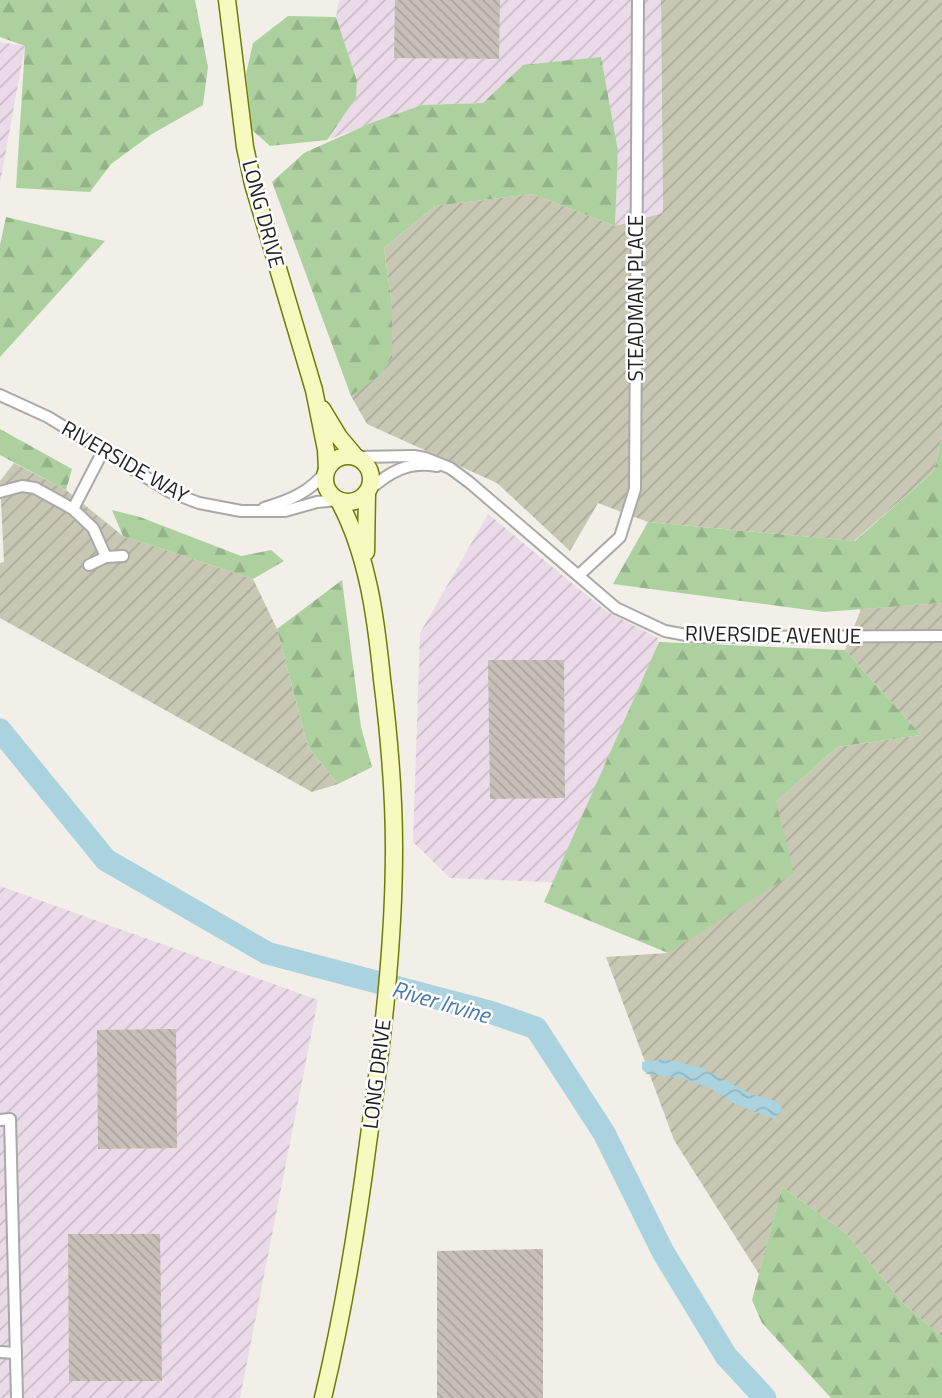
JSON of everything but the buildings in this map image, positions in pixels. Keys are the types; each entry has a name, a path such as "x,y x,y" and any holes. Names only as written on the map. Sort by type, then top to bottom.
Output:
{"main road":[{"name":"LONG DRIVE","path":"227,0 245,147 253,184 314,390 326,450 327,470"},
{"name":"LONG DRIVE","path":"232,33 239,0"},
{"name":"LONG DRIVE","path":"314,390 333,428 356,457"},
{"path":"342,456 356,457 369,468 372,476 368,492 355,502 339,500 328,491 325,478 327,470 331,463 342,456"},
{"name":"LONG DRIVE","path":"323,1398 341,1325 384,1025 393,904 391,760 380,654 368,579 365,516 368,492"},
{"name":"LONG DRIVE","path":"339,500 352,527 368,579"}],"street":[{"name":"STEADMAN PLACE","path":"579,575 620,537 635,489 638,0"},
{"name":"RIVERSIDE WAY","path":"0,395 48,417 156,484 186,499 216,508 255,511 285,511 317,502 339,500"},
{"path":"73,509 103,451"},
{"name":"RIVERSIDE AVENUE","path":"356,457 414,456 450,468 579,575 607,602 630,617 665,631 697,637 942,636"},
{"path":"368,492 384,477 403,467 427,465 450,468"},
{"name":"RIVERSIDE WAY","path":"255,511 282,503 303,492 313,486 327,470"},
{"path":"0,492 22,486 35,488 73,509 93,528 106,557"},
{"path":"89,565 106,557 123,556"},
{"path":"5,1119 17,1398"},
{"path":"0,1352 16,1353"}],"shaded area":[{"path":"339,0 661,0 663,213 615,226 618,151 523,65 483,103 422,105 327,140 356,98 357,81 336,17"},
{"path":"661,0 942,0 942,436 934,471 854,541 648,522 598,503 570,551 497,483 367,424 351,396 379,375 392,358 392,305 384,248 435,206 532,194 615,226 663,213"},
{"path":"0,42 25,46 0,183"},
{"path":"14,463 66,490 123,536 253,579 277,629 308,747 338,784 312,792 0,618 0,563 4,562 0,481"},
{"path":"488,514 606,611 658,638 647,757 596,884 450,878 413,842 420,633"},
{"path":"942,603 942,1337 903,1303 846,1233 782,1187 759,1274 674,1140 606,957 668,953 776,802 837,747 921,735 845,650 861,609"},
{"path":"0,886 318,1000 240,1398 0,1398"}],"green space":[{"path":"0,0 195,0 208,67 203,105 152,134 111,164 90,192 16,188 25,46 0,37"},
{"path":"288,16 336,17 357,81 356,98 327,140 270,146 252,130 246,74 253,43"},
{"path":"601,57 618,151 615,226 532,194 435,206 384,248 392,305 392,358 380,375 351,396 272,182 304,153 371,123 422,105 483,103 523,65"},
{"path":"6,217 105,241 0,357 0,245"},
{"path":"0,429 72,469 66,490 0,455"},
{"path":"942,436 942,603 824,612 613,584 648,522 855,541 934,471"},
{"path":"112,510 140,517 241,556 271,550 284,561 253,579 123,536"},
{"path":"342,580 361,727 372,767 338,784 308,747 277,629"},
{"path":"659,642 845,650 921,735 837,747 776,802 794,873 668,953 544,902"},
{"path":"782,1187 846,1233 903,1303 942,1337 942,1398 831,1398 762,1323 752,1300"}],"water":[{"path":"666,1059 702,1068 751,1094 776,1101 783,1110 774,1119 735,1104 710,1088 682,1078 647,1074 642,1069 642,1062"}],"waterway":[{"name":"River Irvine","path":"0,730 106,860 267,953 490,1012 536,1028 604,1133 663,1252 726,1356 765,1398"}]}
